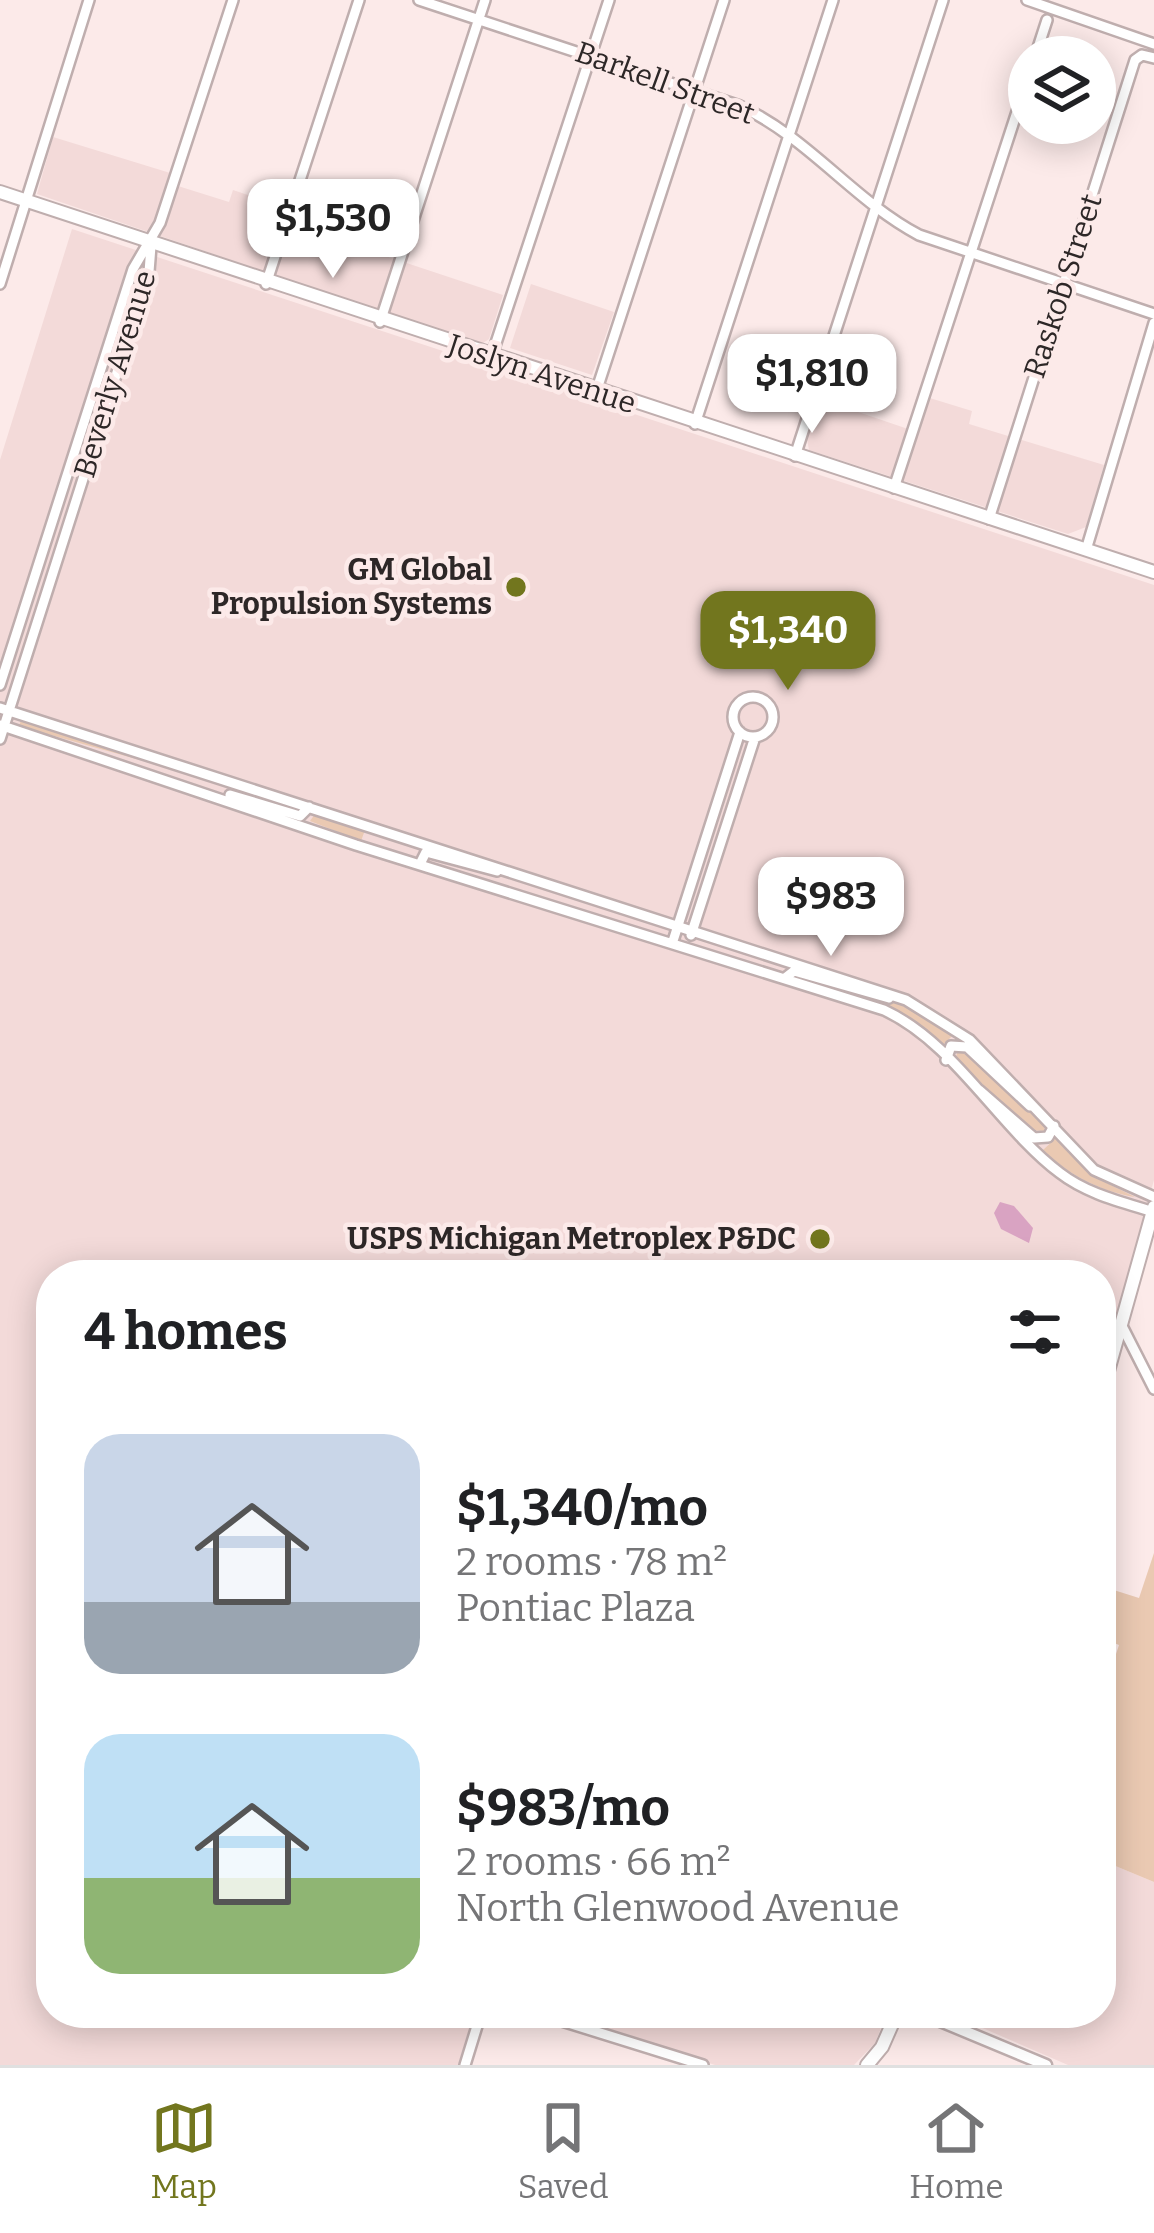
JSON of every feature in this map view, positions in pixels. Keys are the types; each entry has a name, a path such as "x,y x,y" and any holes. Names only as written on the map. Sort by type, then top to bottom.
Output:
{"main road":[{"name":"Joslyn Avenue","path":"0,192 380,322 1154,572"},
{"path":"1116,1350 1154,1210"},
{"path":"867,2065 891,2028"}],"street":[{"path":"0,284 89,0"},
{"path":"151,246 232,0"},
{"path":"266,284 359,0"},
{"name":"Barkell Street","path":"418,0 752,112 790,134 876,208 920,236 1154,314"},
{"path":"380,322 484,0"},
{"path":"491,358 609,0"},
{"path":"596,392 724,0"},
{"path":"695,424 833,0"},
{"path":"795,456 943,0"},
{"path":"1027,0 1154,44"},
{"path":"1042,36 1047,20"},
{"name":"Raskob Street","path":"989,519 1140,55 1154,58"},
{"path":"894,488 1008,139"},
{"name":"Beverly Avenue","path":"0,685 133,269 151,246"},
{"name":"Beverly Avenue","path":"0,739 4,709 149,272 151,246"},
{"path":"1086,550 1154,323"},
{"path":"688,946 755,737 772,719 759,698 736,706 734,723 740,732 755,737"},
{"path":"4,709 906,1000 970,1040 1094,1170 1154,1197"},
{"path":"2,726 892,1014 946,1060 1065,1178 1154,1210"},
{"path":"673,941 740,732"},
{"path":"213,794 243,796 302,816 309,807"},
{"path":"421,862 426,852 483,870 514,873"},
{"path":"486,881 567,901 576,893"},
{"path":"785,978 794,971 878,997 906,1000"},
{"path":"946,1060 951,1046 962,1044 1045,1115"},
{"path":"974,1089 988,1093 1034,1138 1045,1139 1054,1126"},
{"path":"1123,1328 1154,1388"},
{"path":"465,2065 476,2028"},
{"path":"584,2028 703,2065"},
{"path":"957,2028 1046,2065"}],"shaded area":[{"path":"53,137 180,176 178,186 229,202 233,190 295,211 292,225 503,295 489,339 480,345 37,194"},
{"path":"72,229 1154,585 1154,1180 1116,1316 1116,1260 36,1260 36,2028 469,2028 458,2065 0,2065 0,460"},
{"path":"531,284 614,312 592,375 510,348"},
{"path":"920,395 972,411 969,424 1104,465 1086,527 1068,534 809,450 807,439 820,399 908,429"},
{"path":"21,720 153,762 154,764 19,726"},
{"path":"315,814 365,830 361,841 310,821"},
{"path":"794,975 915,1009 954,1034 941,1047 891,1007"},
{"path":"959,1049 1044,1122 1045,1131 1028,1130 954,1061"},
{"path":"1057,1137 1091,1175 1135,1197 1097,1186 1062,1167 1043,1150"},
{"path":"1000,1202 1014,1206 1033,1228 1029,1243 1001,1229 994,1213"},
{"path":"1154,1553 1154,1882 1116,1866 1116,1591 1139,1598"},
{"path":"1116,1866 1154,1882 1154,2065 1068,2065 983,2028 1116,2028"},
{"path":"601,2028 881,2028 875,2043 854,2065 715,2065"}],"place":[{"name":"GM Global Propulsion Systems","path":"516,587"},
{"name":"USPS Michigan Metroplex P&DC","path":"820,1239"}]}
